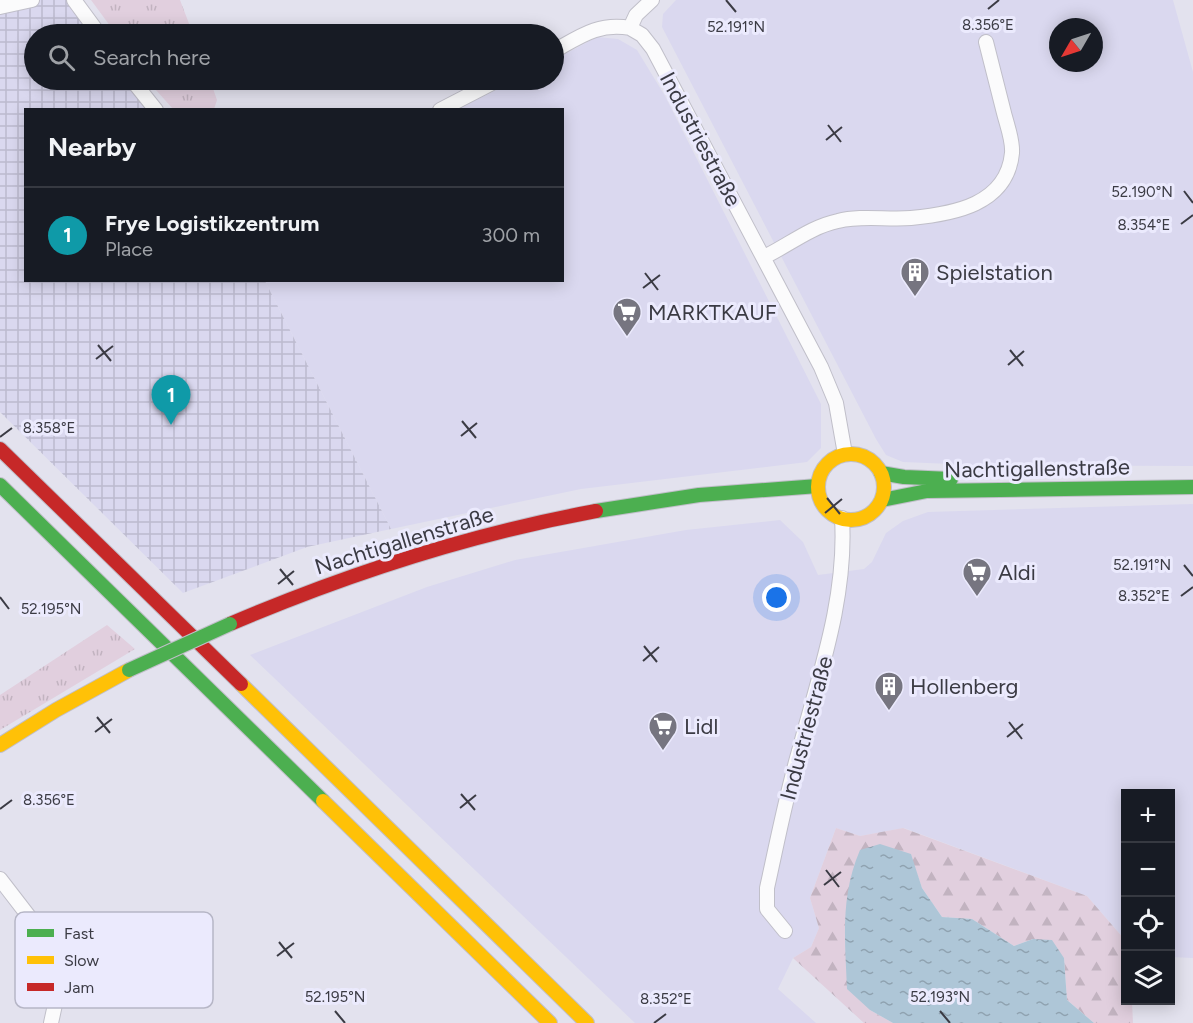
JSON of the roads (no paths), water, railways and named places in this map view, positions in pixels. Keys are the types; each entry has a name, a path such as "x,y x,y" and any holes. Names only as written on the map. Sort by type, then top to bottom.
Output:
{"main road":[{"path":"0,449 586,1023"},
{"path":"845,454 866,457 881,473 884,491 882,500 869,514 861,518 842,518 832,514 824,506 819,496 820,475 834,458 845,454"},
{"name":"Nachtigallenstraße","path":"881,473 904,477 980,480 1090,480 1193,476"},
{"path":"0,485 550,1023"},
{"name":"Nachtigallenstraße","path":"0,746 56,710 129,669 275,604 358,575 503,530 628,505 714,492 818,486"},
{"name":"Nachtigallenstraße","path":"882,500 927,491 1193,488"}],"street":[{"path":"0,7 32,0"},
{"path":"74,0 92,24"},
{"path":"564,46 603,27 615,25 630,27 636,15 652,0"},
{"name":"Industriestraße","path":"630,27 642,35 653,48 830,387 838,412 845,454"},
{"path":"764,257 813,229 838,220 936,216 968,208 998,189 1008,171 1012,152 986,42"},
{"path":"140,90 154,108"},
{"path":"444,108 479,90"},
{"name":"Industriestraße","path":"785,931 767,909 766,888 834,618 844,546 842,518"},
{"path":"0,879 25,912"},
{"path":"51,1023 54,1008"}],"water":[{"path":"880,844 911,854 922,888 942,917 972,919 1014,946 1033,939 1052,940 1064,958 1067,1000 1094,1023 893,1023 870,1010 847,989 845,918 849,885 860,850"}],"place":[{"name":"Spielstation","path":"915,298"},
{"name":"MARKTKAUF","path":"627,338"},
{"name":"Frye Logistikzentrum","path":"171,425"},
{"name":"Aldi","path":"977,598"},
{"name":"Hollenberg","path":"889,712"},
{"name":"Lidl","path":"663,752"}]}
